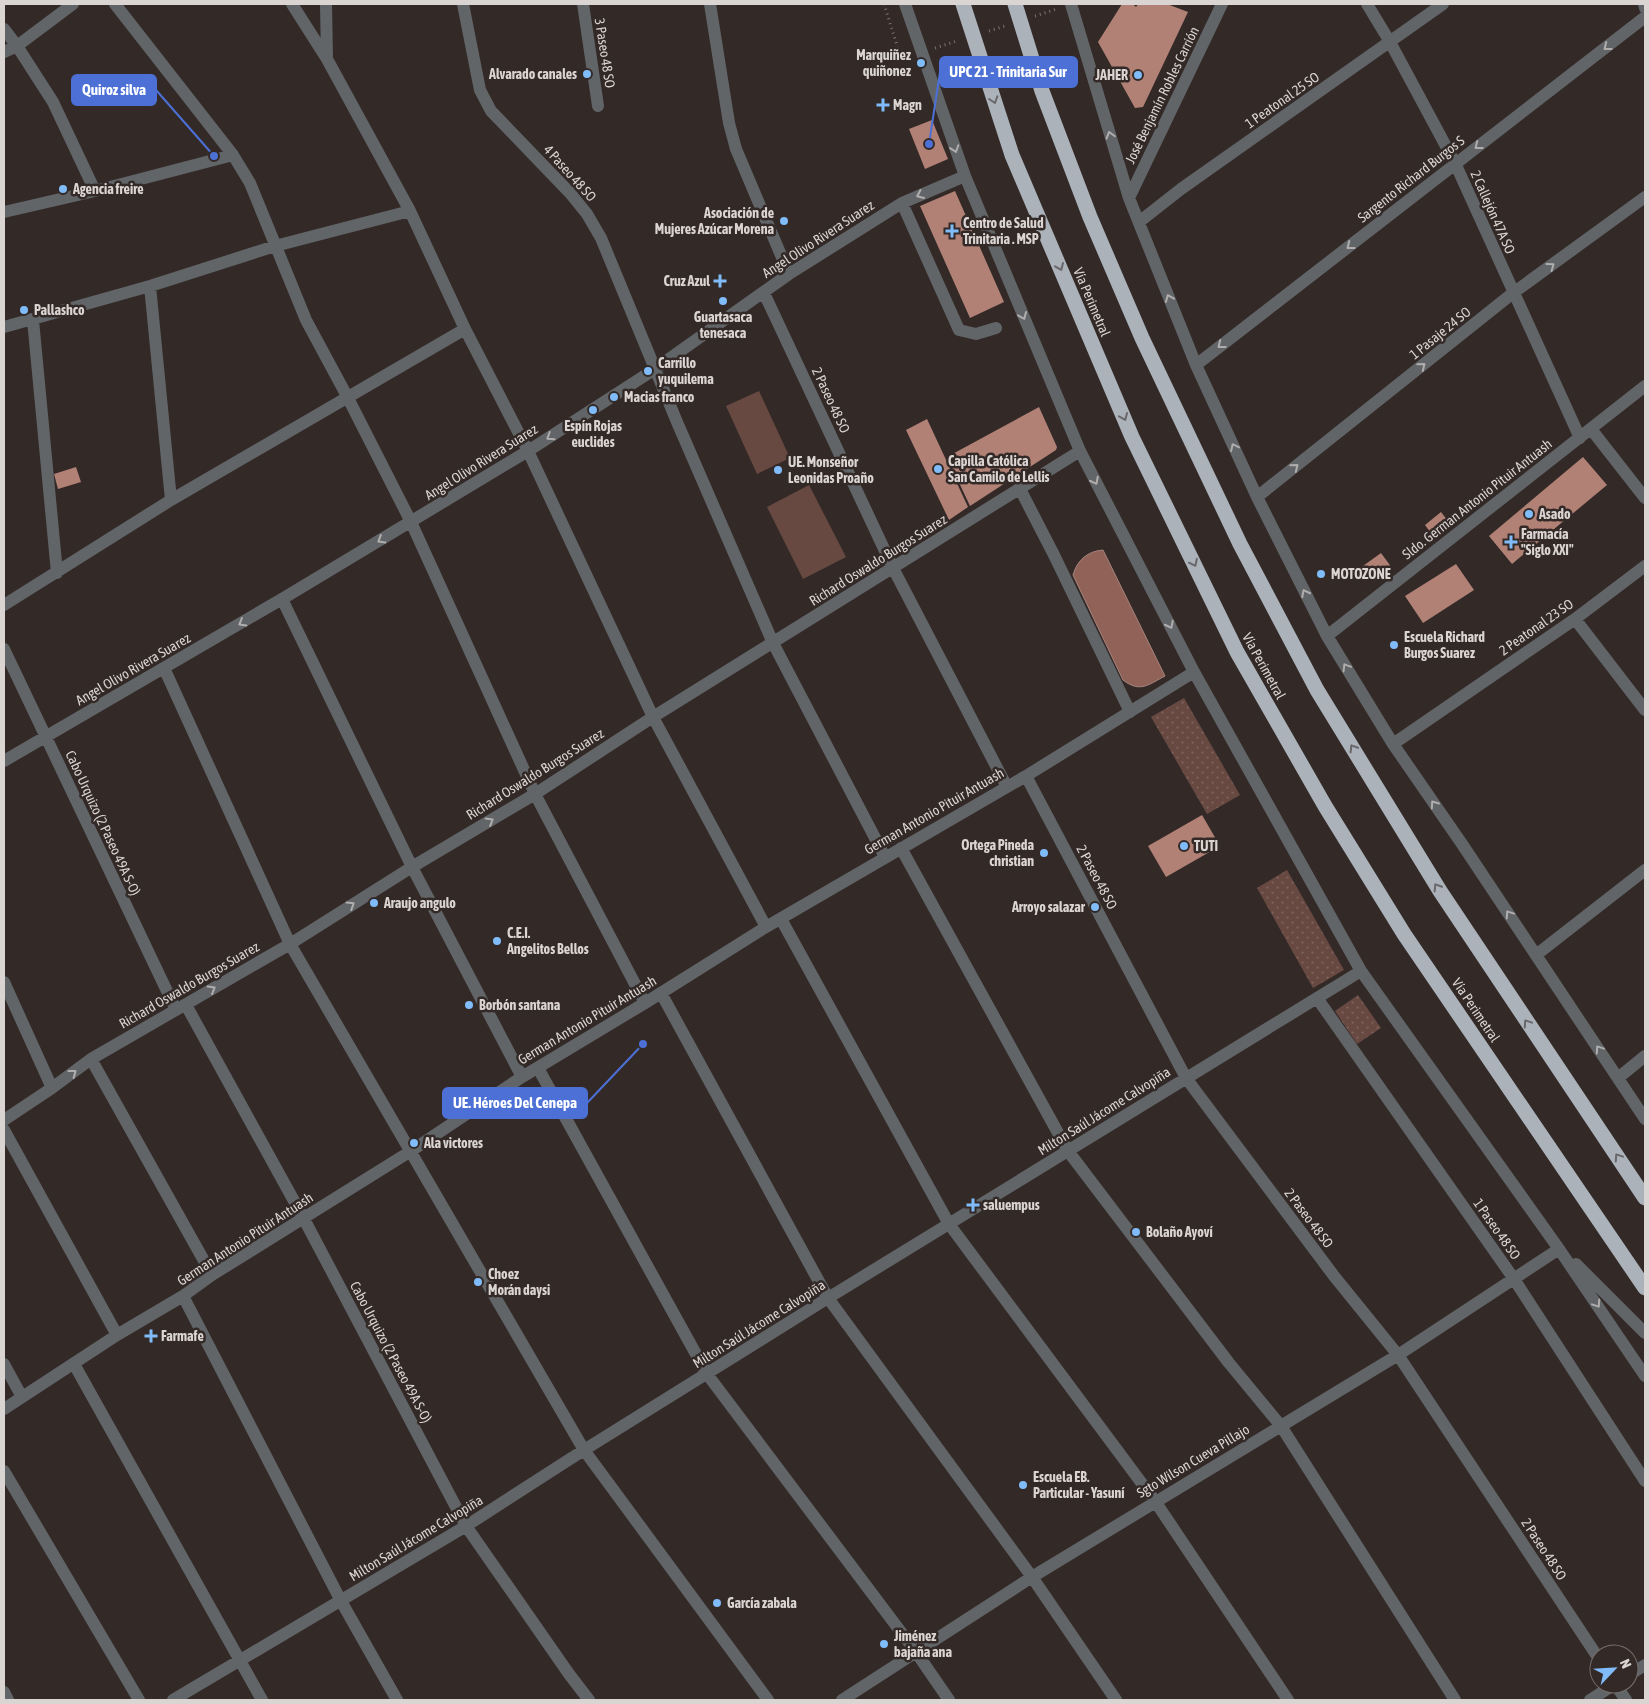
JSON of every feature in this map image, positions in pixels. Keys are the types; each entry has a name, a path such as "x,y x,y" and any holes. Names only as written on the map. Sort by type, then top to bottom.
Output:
{"highway":[{"name":"Vía Perimetral","path":"963,4 1012,155 1132,437 1237,652 1325,806 1404,934 1645,1288"},
{"path":"1015,4 1042,91 1090,217 1142,338 1240,544 1317,690 1440,891 1645,1198"}],"street":[{"path":"4,52 17,46 73,4"},
{"path":"115,4 233,154 250,183 306,320 411,522 535,794 646,1002"},
{"path":"292,4 327,59 410,212 465,329 528,451 653,717 766,927"},
{"path":"326,4 327,59"},
{"name":"4 Paseo 48 SO","path":"463,4 480,90 491,111 570,194 587,214 601,238 772,643 885,857"},
{"name":"3 Paseo 48 SO","path":"582,4 598,106"},
{"path":"710,4 729,123 736,149 789,274"},
{"path":"905,4 965,176 1080,451 1194,672 1360,971 1559,1249 1645,1376"},
{"path":"1071,4 1129,198 1196,365 1257,497 1327,636 1393,744 1645,1119"},
{"name":"José Benjamín Robles Carrión","path":"1129,198 1222,4"},
{"name":"2 Callejón 47A SO","path":"1367,4 1390,42 1456,163 1580,438"},
{"name":"1 Peatonal 25 SO","path":"1139,222 1181,189 1443,4"},
{"path":"1644,4 1645,8"},
{"name":"Sargento Richard Burgos S","path":"1196,365 1645,17"},
{"path":"4,28 54,102 95,191"},
{"path":"4,212 95,191 233,154"},
{"name":"Angel Olivo Rivera Suarez","path":"4,761 282,599 528,451 655,369 789,274 902,203 965,176"},
{"name":"1 Pasaje 24 SO","path":"1257,497 1513,293 1645,197"},
{"path":"902,203 959,330 976,334 996,328"},
{"path":"4,327 150,286 275,246 410,212"},
{"path":"150,286 171,500"},
{"name":"2 Paseo 48 SO","path":"764,293 893,568 1006,787"},
{"path":"33,320 58,573"},
{"path":"4,605 58,573 171,500 465,329"},
{"name":"Sldo. German Antonio Pituir Antuash","path":"1327,636 1645,386"},
{"path":"1591,429 1645,498"},
{"name":"Richard Oswaldo Burgos Suarez","path":"4,1120 91,1059 290,944 412,867 535,794 653,717 1080,451"},
{"path":"1020,489 1130,712"},
{"name":"2 Peatonal 23 SO","path":"1393,744 1575,619 1645,566"},
{"path":"282,599 412,867 522,1077"},
{"path":"1575,619 1644,707"},
{"name":"Cabo Urquizo (2 Paseo 49A S-O)","path":"4,649 181,1007 304,1219 466,1526 568,1674 589,1700"},
{"path":"164,668 290,944 584,1450 768,1700"},
{"name":"German Antonio Pituir Antuash","path":"4,1409 117,1334 183,1296 212,1275 411,1151 522,1077 766,927 1026,776 1194,672"},
{"name":"2 Paseo 48 SO","path":"1026,776 1186,1078 1334,1276 1398,1355 1589,1644"},
{"path":"900,848 1068,1151 1229,1363 1281,1426 1455,1700"},
{"path":"1536,955 1645,870"},
{"path":"780,919 949,1224 1155,1501 1288,1700"},
{"name":"Milton Saúl Jácome Calvopiña","path":"173,1700 466,1526 828,1298 1360,971"},
{"path":"4,982 52,1088"},
{"path":"661,993 828,1298 1032,1577 1116,1700"},
{"name":"1 Paseo 48 SO","path":"1317,998 1514,1279 1645,1481"},
{"path":"1618,1078 1645,1056"},
{"path":"91,1059 212,1275"},
{"path":"538,1068 707,1374 916,1652 949,1700"},
{"path":"4,1130 117,1334"},
{"path":"1559,1249 1645,1332"},
{"name":"Sgto Wilson Cueva Pillajo","path":"842,1700 1032,1577 1398,1355 1559,1249"},
{"path":"183,1296 341,1601 397,1700"},
{"path":"4,1364 22,1397"},
{"path":"74,1364 262,1700"},
{"path":"4,1470 139,1700"},
{"path":"4,1692 8,1700"}],"shaded area":[{"path":"759,391 790,458 757,474 726,406"},
{"path":"809,485 846,557 803,579 767,507"},
{"path":"1103,550 1165,676 1144,686 1134,686 1123,680 1073,575 1077,565 1084,557 1093,552"},
{"path":"1184,698 1240,795 1207,814 1151,717"},
{"path":"1287,870 1344,970 1313,988 1257,888"},
{"path":"1358,995 1381,1028 1357,1044 1335,1011"}],"building":[{"name":"JAHER","path":"1122,4 1133,4 1136,7 1138,4 1167,4 1188,12 1143,107 1135,108 1098,42"},
{"path":"932,120 948,159 925,169 909,129"},
{"name":"Centro de Salud Trinitaria . MSP","path":"955,191 1004,302 970,318 920,206"},
{"path":"1039,407 1057,447 1056,450 970,506 947,457"},
{"name":"Capilla Católica San Camilo de Lellis","path":"927,419 968,507 949,520 906,430"},
{"path":"1583,457 1607,485 1512,564 1489,536"},
{"path":"76,467 81,482 58,489 54,474"},
{"path":"1441,512 1451,525 1435,539 1425,525"},
{"path":"1381,553 1392,568 1375,581 1363,566"},
{"path":"1456,564 1474,590 1423,623 1405,596"},
{"name":"TUTI","path":"1202,815 1220,846 1166,877 1148,846"}],"place":[{"name":"Marquiñez quiñonez","path":"921,63"},
{"name":"Alvarado canales","path":"587,74"},
{"name":"JAHER","path":"1138,75"},
{"name":"Magn","path":"883,105"},
{"name":"UPC 21 - Trinitaria Sur","path":"929,144"},
{"name":"Quiroz silva","path":"214,156"},
{"name":"Agencia freire","path":"63,189"},
{"name":"Asociación de Mujeres Azúcar Morena","path":"784,221"},
{"name":"Centro de Salud Trinitaria . MSP","path":"952,231"},
{"name":"Cruz Azul","path":"720,281"},
{"name":"Guartasaca tenesaca","path":"723,301"},
{"name":"Pallashco","path":"24,310"},
{"name":"Carrillo yuquilema","path":"648,371"},
{"name":"Macias franco","path":"614,397"},
{"name":"Espín Rojas euclides","path":"593,410"},
{"name":"Capilla Católica San Camilo de Lellis","path":"938,469"},
{"name":"UE. Monseñor Leonidas Proaño","path":"778,470"},
{"name":"Asado","path":"1529,514"},
{"name":"Farmacía \"Siglo XXI\"","path":"1511,542"},
{"name":"MOTOZONE","path":"1321,574"},
{"name":"Escuela Richard Burgos Suarez","path":"1394,645"},
{"name":"TUTI","path":"1184,846"},
{"name":"Ortega Pineda christian","path":"1044,853"},
{"name":"Araujo angulo","path":"374,903"},
{"name":"Arroyo salazar","path":"1095,907"},
{"name":"C.E.I. Angelitos Bellos","path":"497,941"},
{"name":"Borbón santana","path":"469,1005"},
{"name":"UE. Héroes Del Cenepa","path":"643,1044"},
{"name":"Ala victores","path":"414,1143"},
{"name":"saluempus","path":"973,1205"},
{"name":"Bolaño Ayoví","path":"1136,1232"},
{"name":"Choez Morán daysi","path":"478,1282"},
{"name":"Farmafe","path":"151,1336"},
{"name":"Escuela EB. Particular - Yasuní","path":"1023,1485"},
{"name":"García zabala","path":"717,1603"},
{"name":"Jiménez bajaña ana","path":"884,1644"}]}
